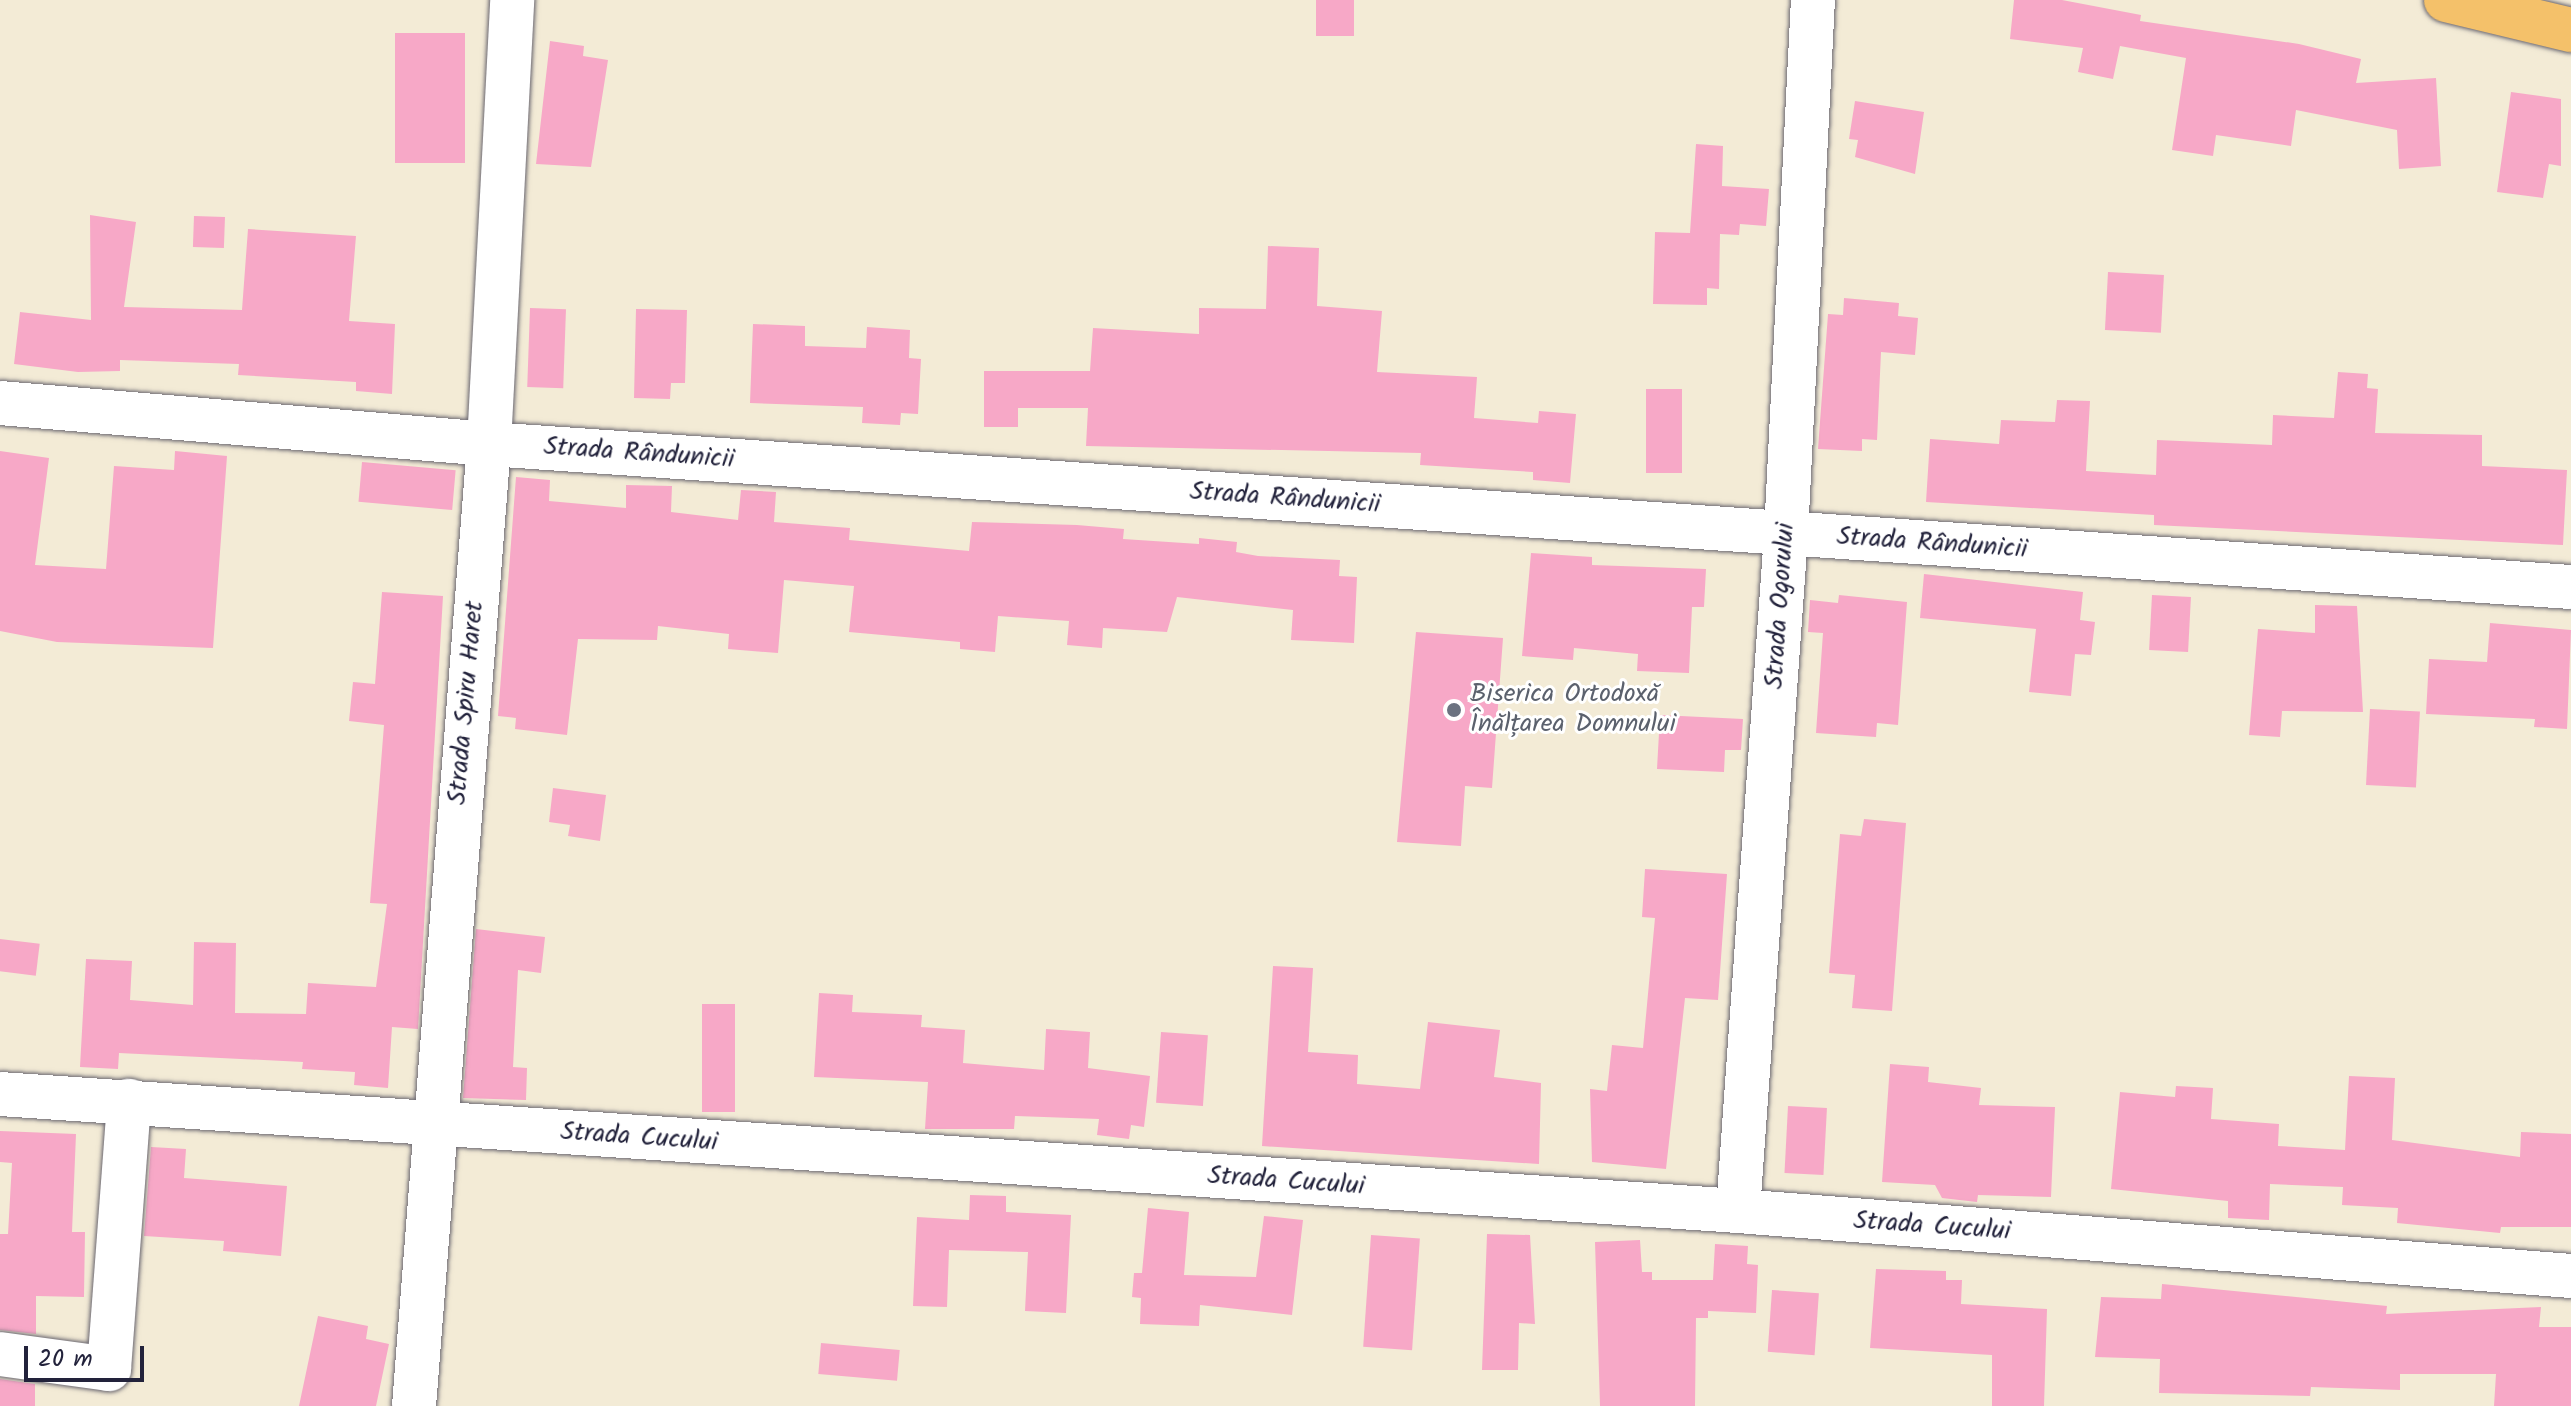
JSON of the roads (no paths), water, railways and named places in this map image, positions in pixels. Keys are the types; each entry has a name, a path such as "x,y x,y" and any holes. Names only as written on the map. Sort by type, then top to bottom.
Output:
{"main road":[{"path":"2446,0 2571,30"}],"street":[{"name":"Strada Spiru Haret","path":"414,1406 433,1125 489,444 512,0"},
{"name":"Strada Ogorului","path":"1738,1211 1786,534 1813,0"},
{"name":"Strada Rândunicii","path":"0,403 489,444 2571,587"},
{"name":"Strada Cucului","path":"0,1094 1738,1211 2571,1276"},
{"path":"0,1354 109,1369 129,1101"}],"place":[{"name":"Biserica Ortodoxă Înălțarea Domnului","path":"1454,710"}]}
